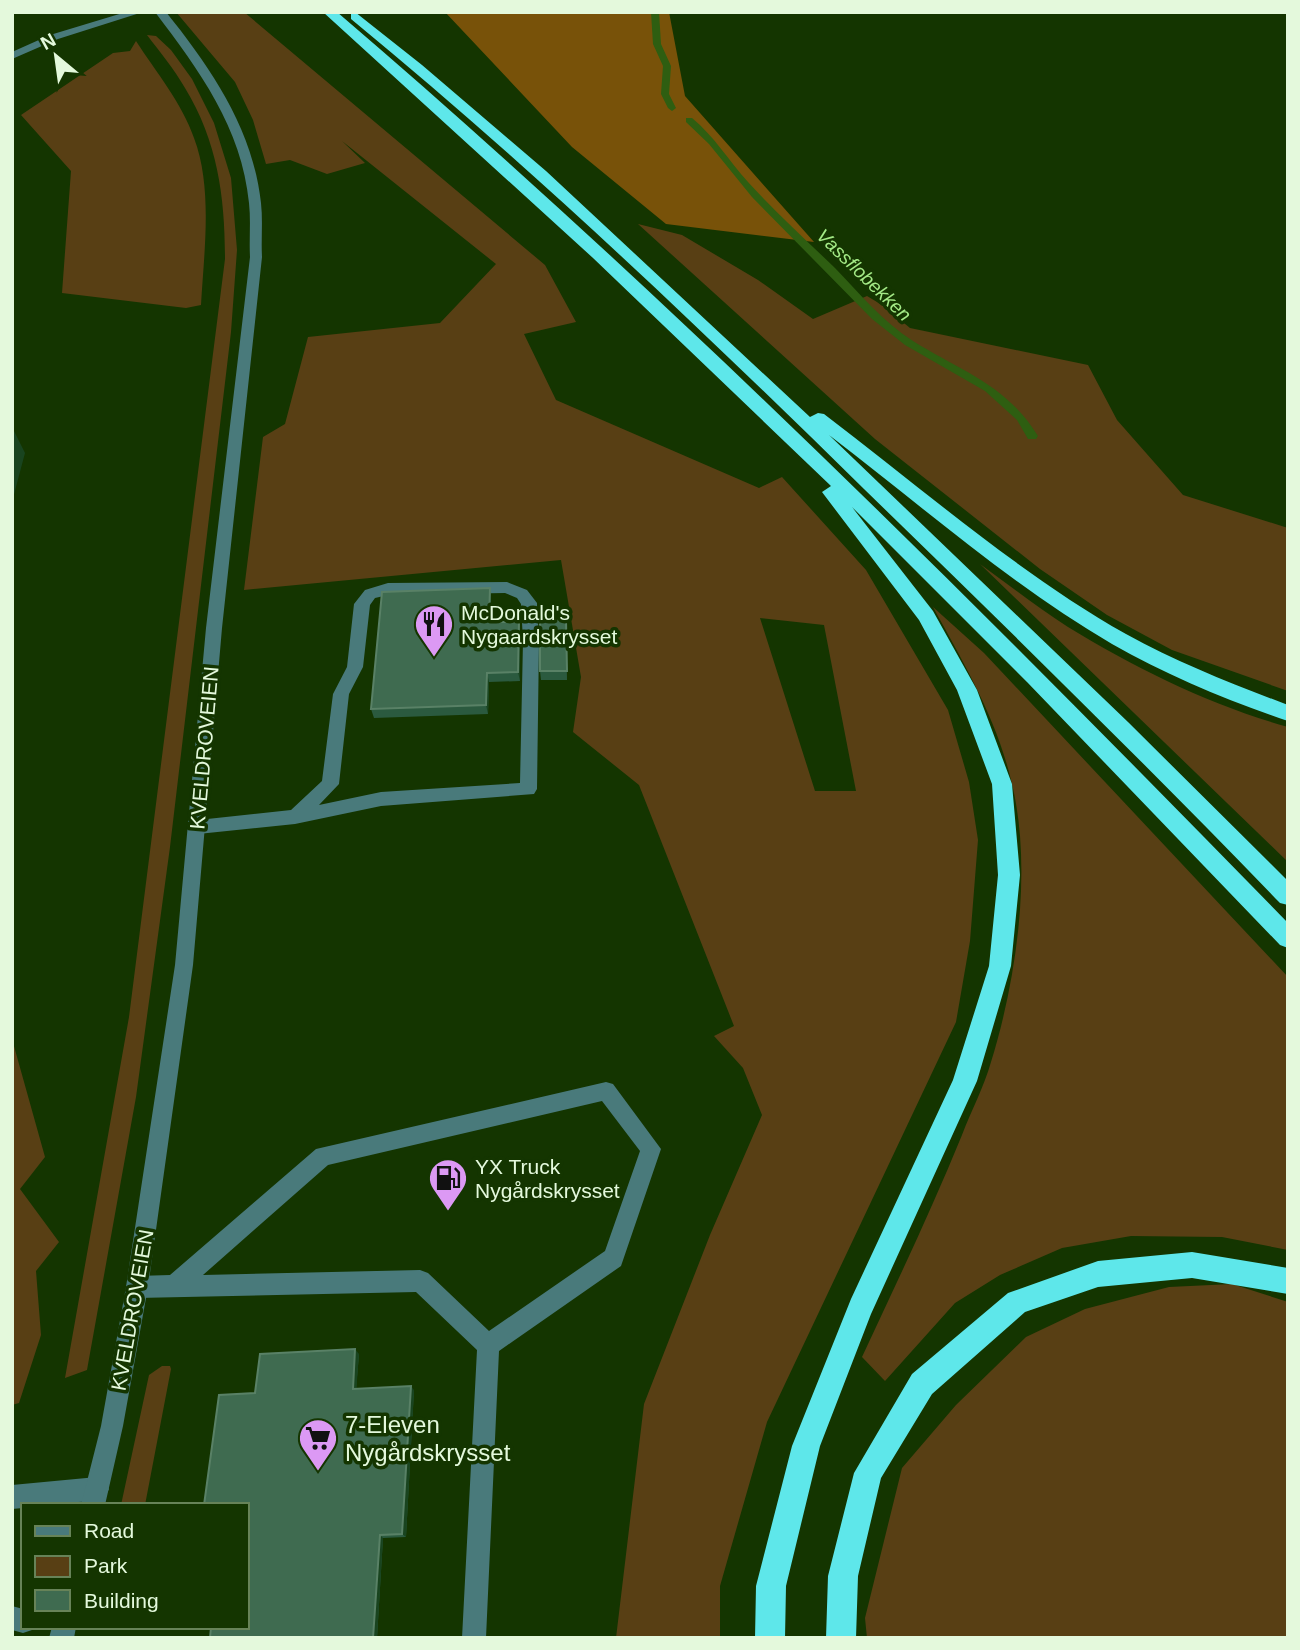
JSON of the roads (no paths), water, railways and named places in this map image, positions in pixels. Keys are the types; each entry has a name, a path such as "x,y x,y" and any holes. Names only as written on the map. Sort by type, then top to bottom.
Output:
{"highway":[{"path":"329,12 438,107 780,426 1288,938"},
{"path":"351,12 420,68 534,168 742,360 1000,609 1288,896"},
{"path":"742,360 1004,562 1097,626 1199,681 1288,713"},
{"path":"770,1638 771,1586 806,1446 860,1308 965,1081 1000,966 1009,875 1002,784 967,690 926,617 780,426"},
{"path":"841,1638 843,1576 868,1473 922,1384 1017,1302 1098,1274 1192,1265 1288,1281"}],"street":[{"path":"12,56 54,37 138,12"},
{"name":"KVELDROVEIEN","path":"95,1497 112,1426 137,1287 184,965 215,628 256,257 255,204 243,146 231,112 197,59 160,12"},
{"path":"198,827 295,817 381,799 528,789 531,641 529,603 522,594 507,587 388,589 370,594 362,604 355,667 341,694 330,784 295,817"},
{"path":"174,1286 323,1156 606,1091 651,1149 612,1258 488,1345"},
{"path":"137,1287 420,1281 488,1345 474,1638"},
{"path":"12,1497 95,1497"}],"waterway":[{"name":"Vassflobekken","path":"655,12 657,44 667,66 665,94 672,108"},
{"name":"Vassflobekken","path":"689,120 712,142 755,195 876,317 909,343 989,389 1021,418 1032,436"}],"place":[{"name":"McDonald's Nygaardskrysset","path":"434,658"},
{"name":"YX Truck Nygårdskrysset","path":"448,1212"},
{"name":"7-Eleven Nygårdskrysset","path":"318,1472"}]}
